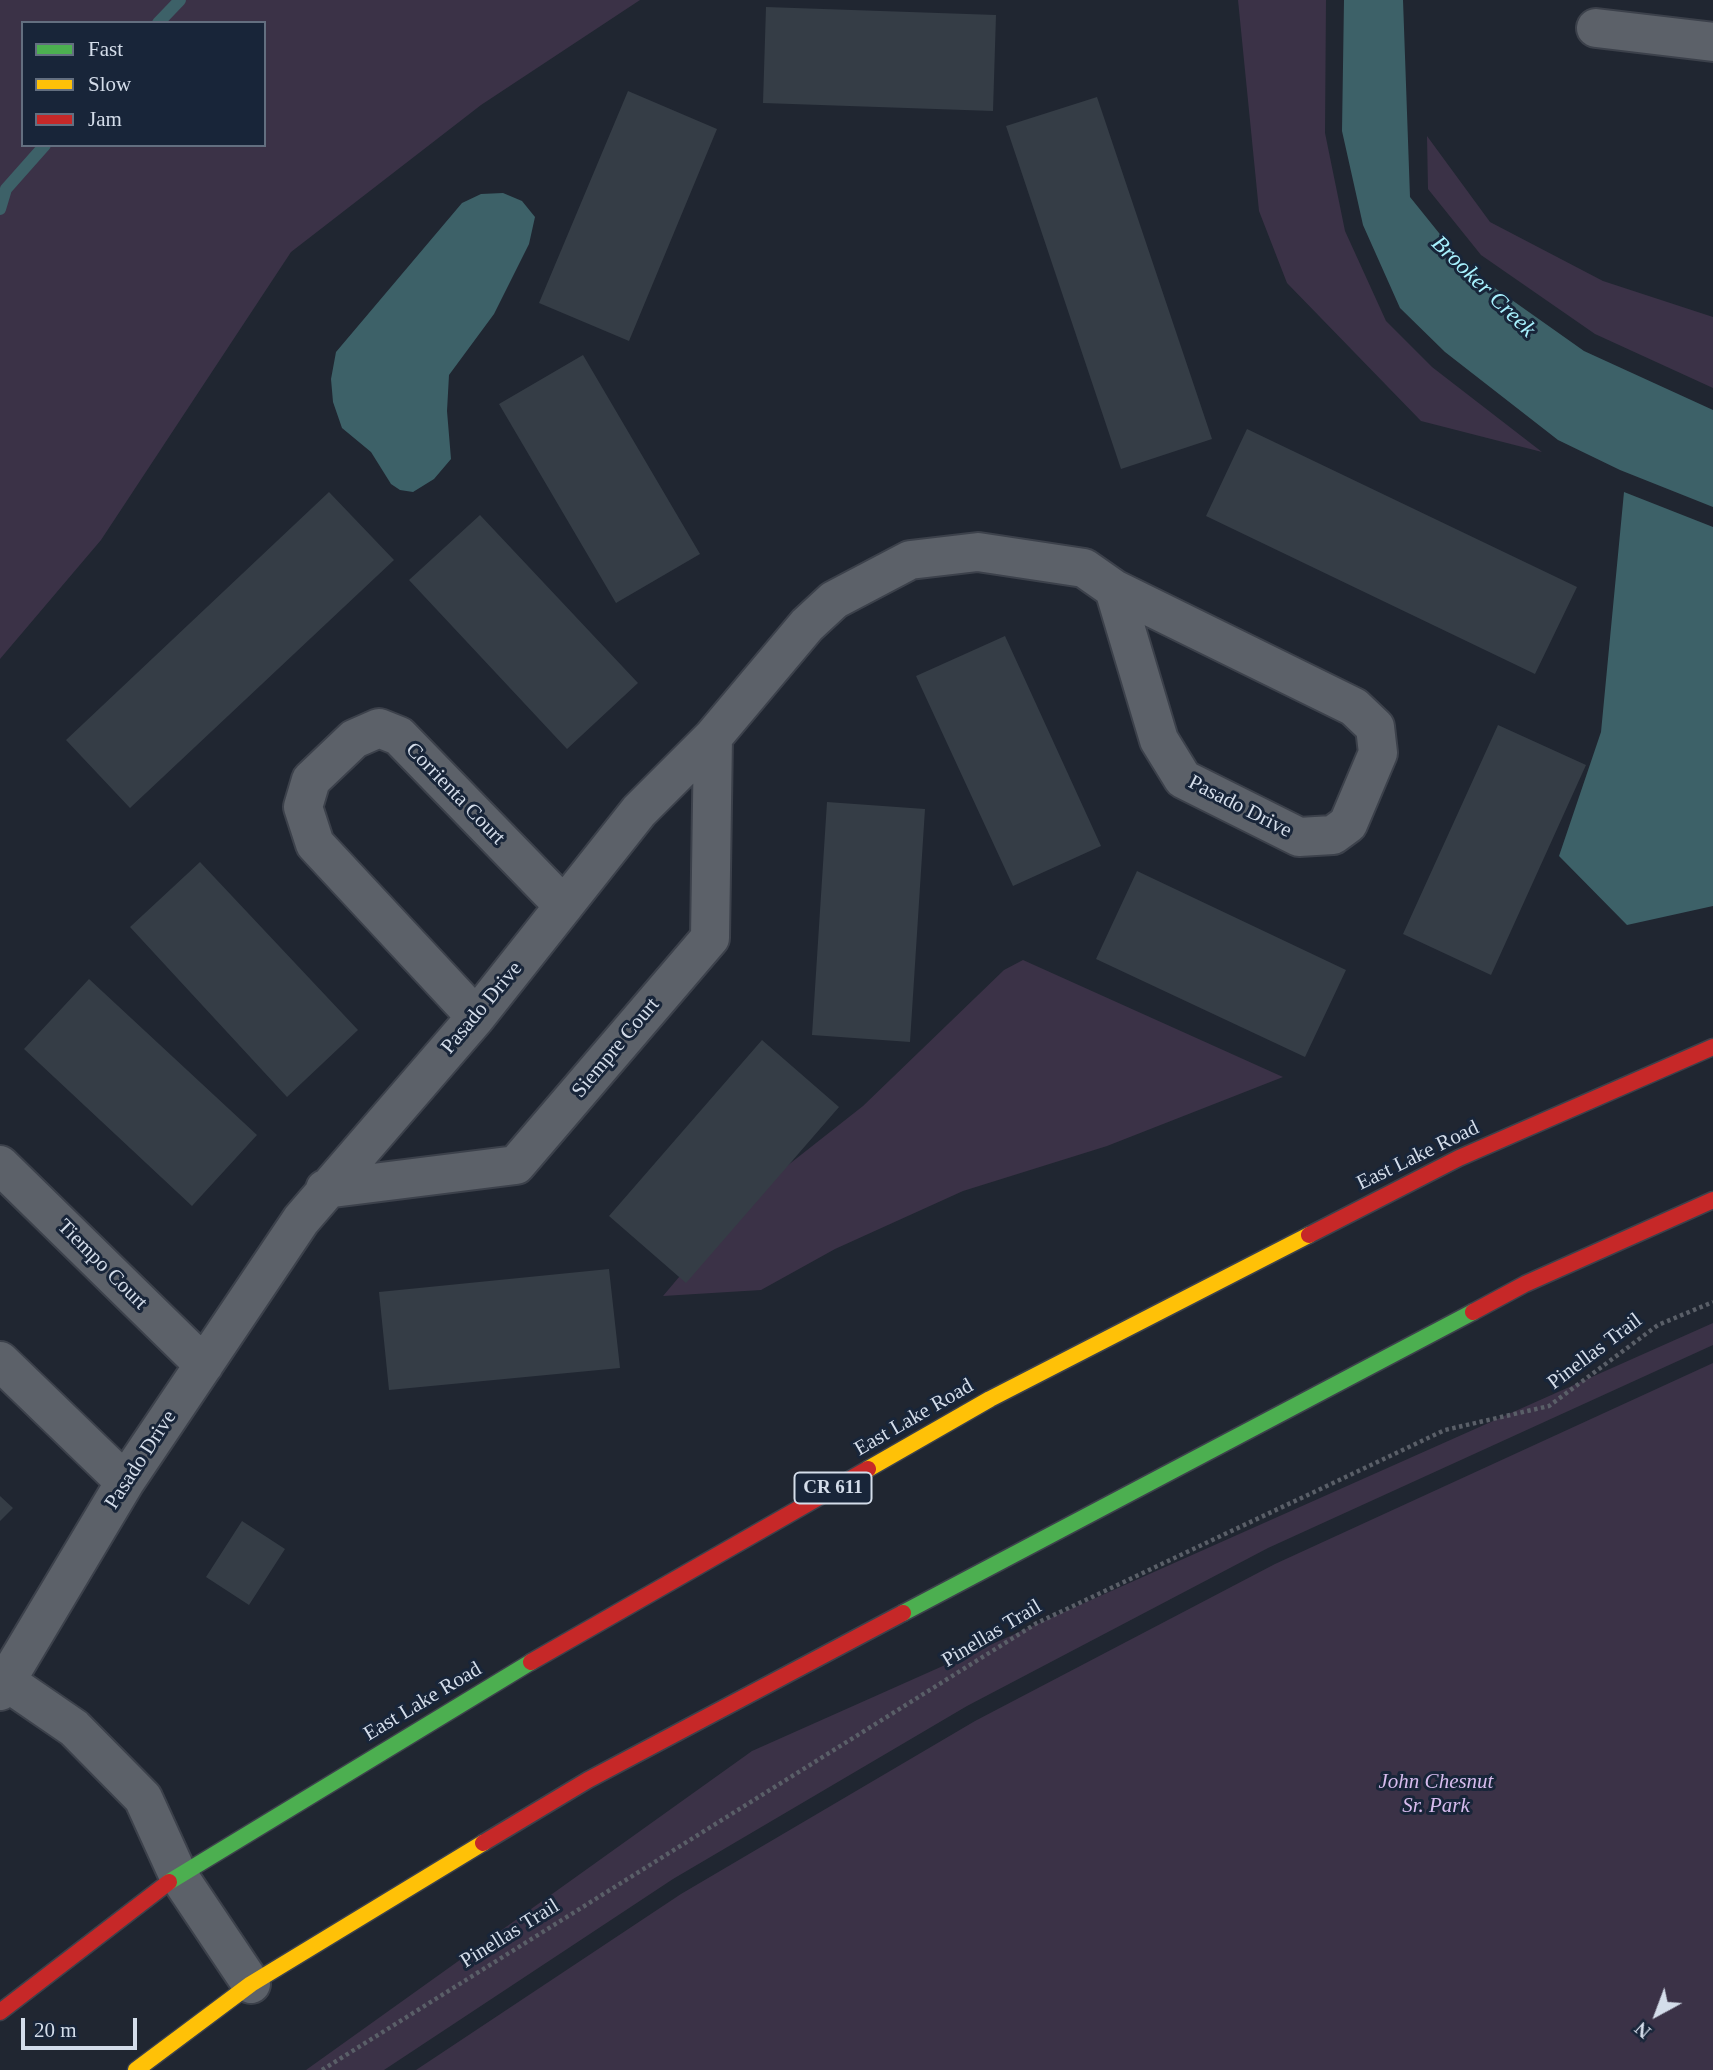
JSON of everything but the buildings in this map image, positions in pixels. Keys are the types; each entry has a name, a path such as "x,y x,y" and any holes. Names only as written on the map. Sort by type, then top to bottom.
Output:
{"main road":[{"name":"East Lake Road","path":"0,2012 178,1875 523,1666 990,1399 1459,1158 1713,1046"},
{"path":"136,2070 251,1984 601,1773 1525,1284 1713,1200"}],"street":[{"path":"1596,28 1713,42"},
{"name":"Pasado Drive","path":"4,1686 125,1482 301,1220 476,1017 639,811 713,737 807,625 834,600 910,560 978,552 1084,568 1114,589 1354,707 1375,727 1378,753 1348,824 1333,835 1298,837 1182,779 1159,740 1114,589"},
{"name":"Corrienta Court","path":"476,1017 315,844 303,807 311,779 354,739 379,728 399,736 564,906"},
{"name":"Siempre Court","path":"326,1189 516,1165 710,937 713,737"},
{"name":"Tiempo Court","path":"0,1165 204,1365"},
{"path":"0,1361 125,1482"},
{"path":"4,1686 74,1728 143,1798 178,1875 251,1984"}],"path":[{"name":"Pinellas Trail","path":"322,2070 1037,1623 1445,1430 1549,1406 1658,1325 1713,1302"}],"green space":[{"path":"0,0 640,0 481,105 291,252 101,540 0,659"},
{"path":"1238,0 1326,0 1325,133 1345,231 1386,321 1432,367 1542,452 1421,421 1287,283 1259,211"},
{"path":"1427,136 1490,222 1603,281 1713,317 1713,388 1595,334 1481,255 1428,189"},
{"path":"1023,960 1283,1077 1107,1146 963,1191 835,1249 761,1290 663,1296 745,1199 863,1106 1004,970"},
{"path":"1713,1323 1713,1345 1268,1548 967,1706 673,1879 384,2070 306,2070 752,1751"},
{"name":"John Chesnut Sr. Park","path":"1713,1363 1713,2070 416,2070 681,1894 975,1721 1275,1564"}],"water":[{"path":"1344,0 1403,0 1410,197 1468,269 1584,351 1713,410 1713,507 1620,470 1558,440 1445,352 1400,308 1363,225 1342,131"},
{"path":"503,193 522,201 535,217 529,244 494,314 449,375 447,411 451,459 434,479 413,492 400,490 391,484 371,452 342,428 333,402 331,379 336,352 462,203 481,194"},
{"path":"1624,492 1713,527 1713,906 1627,925 1559,856 1601,732"}],"waterway":[{"name":"Brooker Creek","path":"160,21 180,0"},
{"name":"Brooker Creek","path":"0,209 6,189 43,147"}],"traffic: fast":[{"path":"903,1613 1473,1312"},
{"path":"169,1882 531,1662"}],"traffic: slow":[{"path":"868,1469 990,1399 1309,1235"},
{"path":"136,2070 251,1984 483,1843"}],"traffic: jam":[{"path":"1309,1235 1459,1158 1713,1047"},
{"path":"1473,1312 1525,1284 1713,1200"},
{"path":"531,1662 868,1469"},
{"path":"483,1843 588,1780 903,1613"},
{"path":"0,2012 169,1882"}]}
